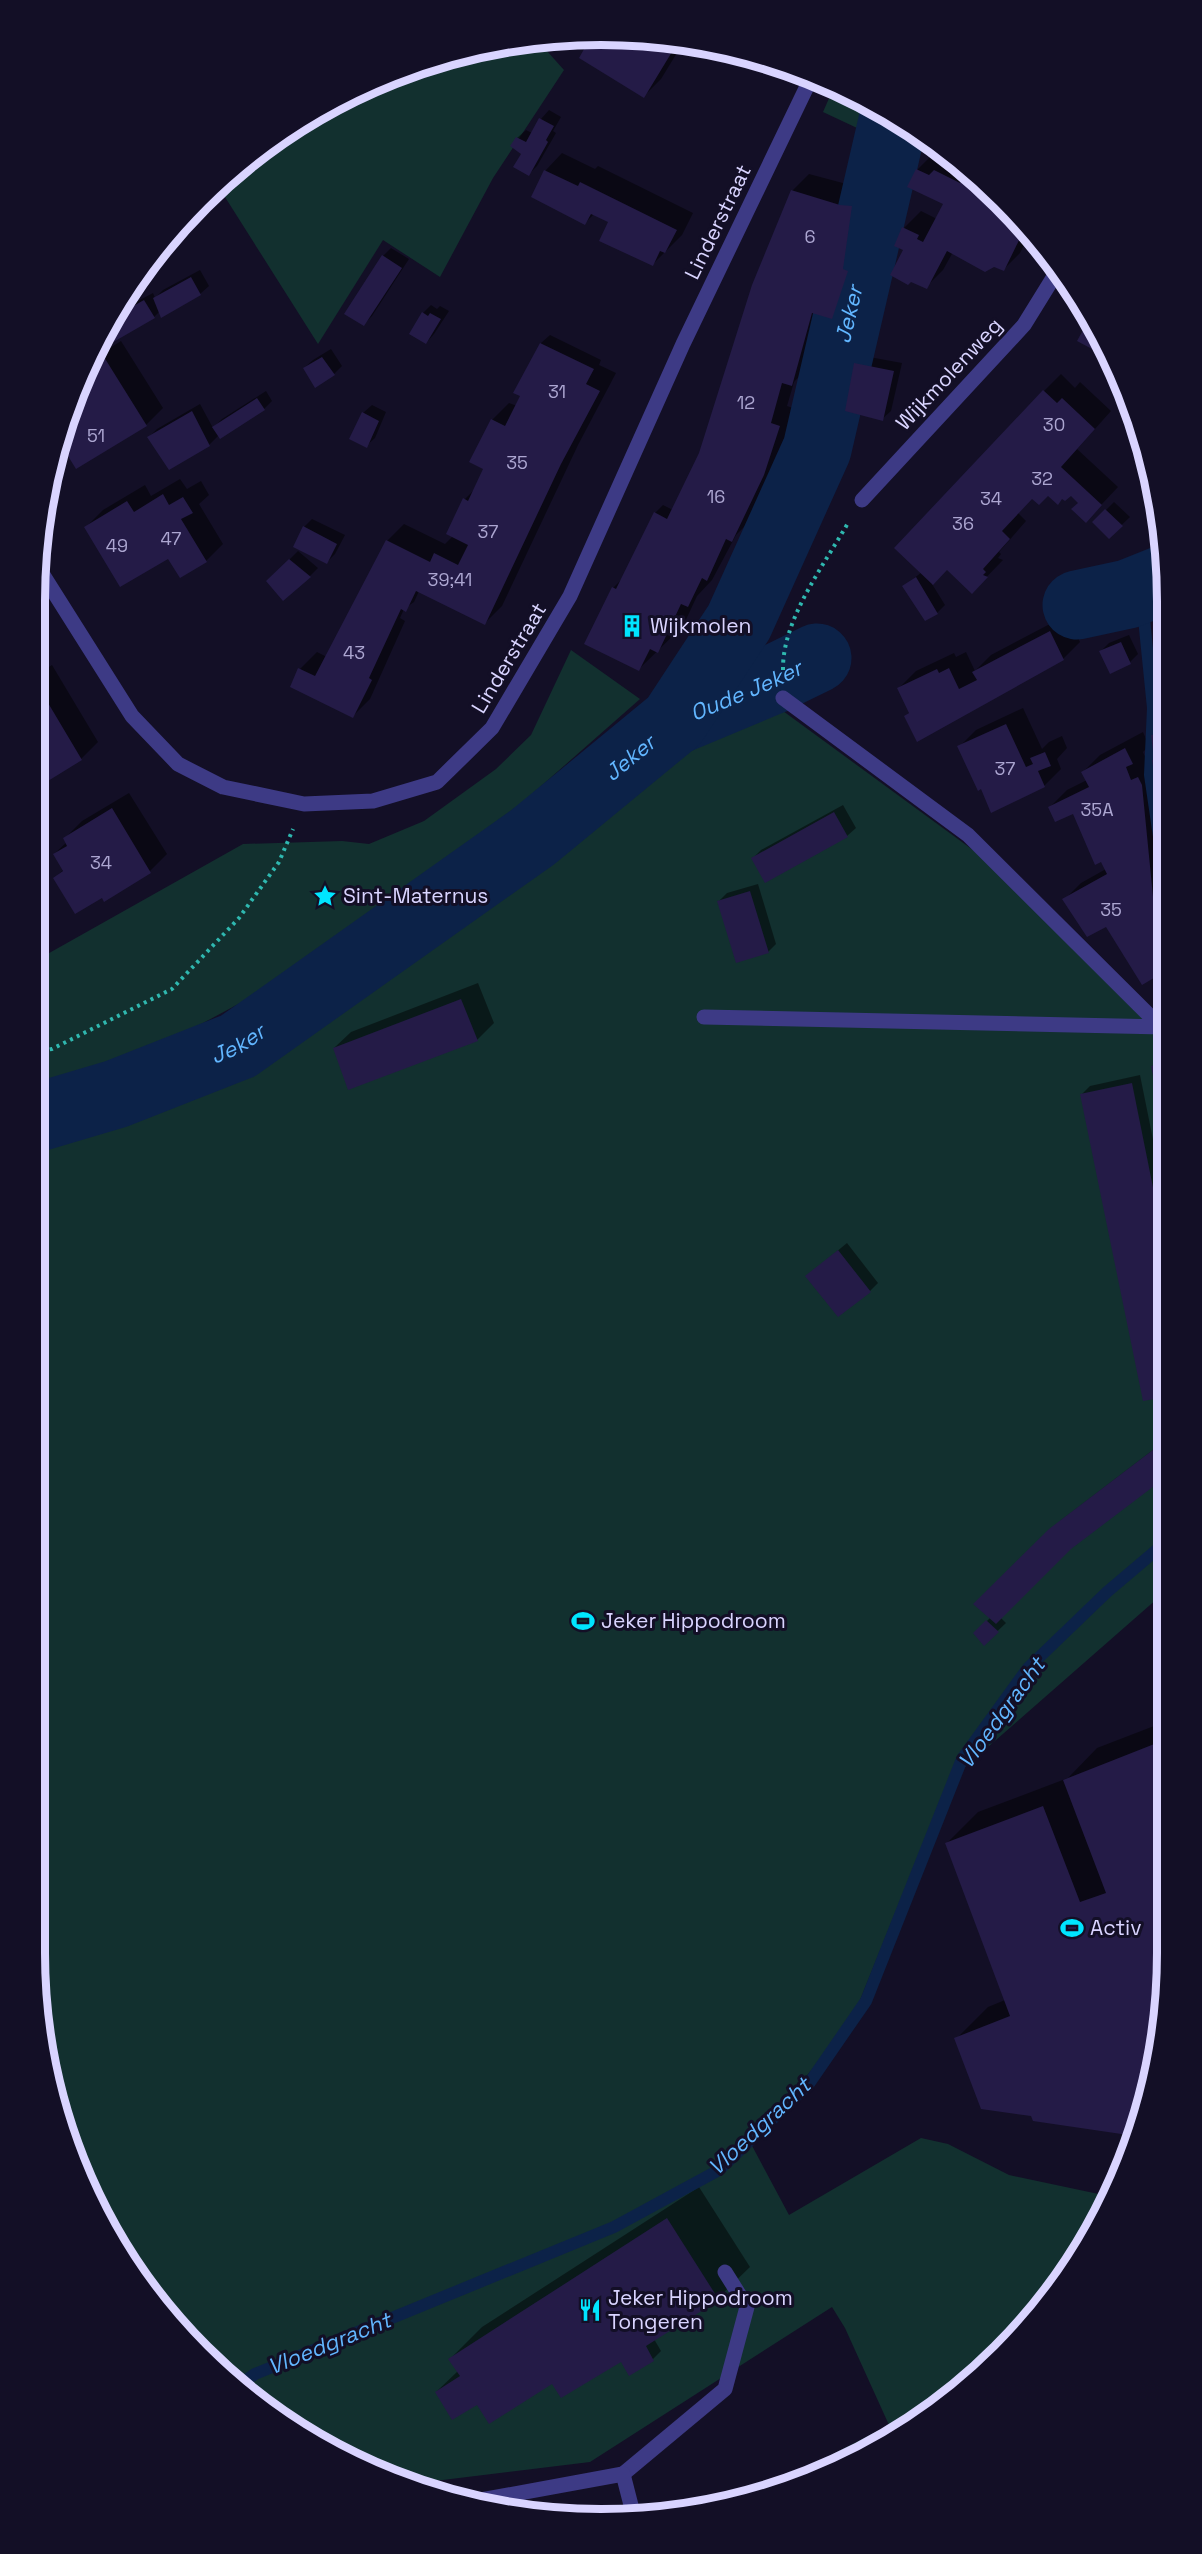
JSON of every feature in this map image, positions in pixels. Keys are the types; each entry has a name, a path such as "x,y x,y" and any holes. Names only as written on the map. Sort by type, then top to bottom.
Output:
{"street":[{"name":"Linderstraat","path":"46,579 132,716 178,764 223,787 304,804 373,801 437,782 492,728 570,596 683,345 808,85"},
{"name":"Wijkmolenweg","path":"862,500 1024,325 1053,278"},
{"path":"783,698 968,835 1157,1022"},
{"path":"704,1017 1157,1027"},
{"path":"492,2498 623,2474 725,2389 747,2307 725,2272"},
{"path":"623,2474 632,2508"}],"path":[{"path":"782,657 798,609 862,500"},
{"path":"45,1050 52,1049 172,989 239,918 279,862 304,804"}],"green space":[{"path":"544,48 564,70 493,178 440,277 383,240 318,344 223,194 292,139 323,119 388,87 457,64"},
{"path":"831,95 847,102 877,118 872,135 823,112"},
{"path":"571,650 640,699 523,802 266,989 142,1056 45,1084 45,955 243,844 342,841 369,844 424,821 496,769 531,735"},
{"name":"Jeker Hippodroom","path":"768,700 977,853 1157,1033 1157,1599 956,1775 908,1881 850,2025 750,2142 789,2215 921,2138 948,2144 1009,2175 1102,2195 1083,2231 1042,2291 1019,2320 968,2371 910,2415 879,2435 814,2467 794,2474 889,2425 845,2328 832,2307 590,2462 430,2482 388,2467 355,2452 292,2415 234,2371 183,2320 139,2262 119,2231 87,2166 64,2097 50,2026 45,1953 45,1140 194,1097 273,1048 508,882 682,751"}],"building":[{"path":"586,45 637,46 673,50 644,98 579,58"},
{"path":"539,118 554,126 529,176 513,167 521,154 510,146 516,137 526,142"},
{"path":"916,169 929,175 934,170 960,183 962,179 968,183 1021,236 1004,271 994,267 985,272 947,251 927,289 911,282 908,285 890,275 903,250 894,246 902,227 919,235 917,239 923,242 943,204 907,187"},
{"path":"544,170 578,186 580,182 677,230 665,253 660,251 653,266 599,241 608,222 591,214 585,225 531,197"},
{"path":"791,190 840,205 852,206 843,269 848,271 832,319 812,313 792,386 782,383 771,423 780,426 764,475 732,542 726,539 707,581 702,578 688,607 681,604 658,653 650,649 639,671 584,644 612,587 616,589 654,512 667,519 699,453 752,285"},
{"path":"382,255 402,268 364,326 344,314"},
{"path":"191,277 201,295 161,318 153,298"},
{"path":"144,300 155,318 107,346 128,309"},
{"path":"422,312 428,316 430,313 441,319 426,344 409,334"},
{"path":"1085,327 1099,353 1077,341"},
{"path":"540,343 594,369 586,384 600,391 561,464 485,625 416,591 406,612 401,609 369,678 372,680 353,718 290,687 298,668 315,676 386,540 430,562 434,553 458,565 468,545 446,534 463,498 468,501 483,469 469,462 491,419 505,426 520,396 513,393"},
{"path":"104,357 147,426 76,469 66,452 87,388 100,359"},
{"path":"322,357 335,375 315,388 303,368"},
{"path":"854,363 894,371 883,421 845,411"},
{"path":"1043,390 1057,403 1062,398 1095,429 1061,467 1102,505 1086,523 1071,509 1078,503 1071,496 1065,501 1062,499 1058,505 1048,496 1039,505 1032,499 1002,531 1010,539 983,569 986,572 983,575 988,577 972,594 947,570 933,585 894,548"},
{"path":"257,398 265,410 220,439 212,427"},
{"path":"192,411 210,446 169,470 147,437"},
{"path":"362,412 379,421 367,448 349,439"},
{"path":"163,494 169,505 183,497 193,513 181,519 207,562 180,578 168,559 120,587 84,527 127,501 134,512"},
{"path":"1105,509 1123,526 1109,539 1092,522"},
{"path":"303,526 337,544 327,564 293,547"},
{"path":"289,559 311,577 283,601 266,581"},
{"path":"916,577 938,614 925,621 902,586"},
{"path":"1050,631 1064,660 917,742 904,716 909,713 897,688 937,669 939,673 949,668 959,689 977,680 972,672"},
{"path":"1121,642 1131,664 1110,674 1099,651"},
{"path":"45,698 82,760 45,783"},
{"path":"1006,724 1026,767 1033,764 1030,758 1045,752 1051,766 1038,771 1045,787 991,813 981,789 978,791 957,746"},
{"path":"1157,734 1157,794 1152,760 1154,760 1151,735"},
{"path":"1125,748 1133,764 1126,767 1131,780 1138,777 1142,785 1157,937 1157,976 1142,985 1106,927 1087,937 1062,899 1107,874 1101,862 1095,865 1073,814 1055,822 1048,807 1089,787 1081,772"},
{"path":"112,808 151,873 104,902 102,898 75,914 53,878 63,871 53,854 67,846 63,838"},
{"path":"834,812 848,837 765,883 751,858"},
{"path":"750,891 769,953 736,963 717,901"},
{"path":"461,999 478,1041 348,1090 333,1048"},
{"path":"1157,1065 1157,1095 1151,1066"},
{"path":"1132,1083 1157,1207 1157,1399 1143,1401 1080,1094"},
{"path":"838,1250 871,1292 838,1317 805,1276"},
{"path":"1157,1447 1157,1484 1071,1549 996,1624 973,1604 1049,1529"},
{"path":"986,1620 999,1632 984,1646 973,1633"},
{"name":"Activ","path":"1157,1743 1156,1989 1146,2061 1126,2135 1033,2121 1031,2116 981,2109 954,2038 1010,2016 945,1843 1043,1806 1080,1902 1106,1893 1063,1780"},
{"path":"667,2218 719,2300 646,2346 654,2361 629,2376 621,2362 561,2398 552,2384 489,2424 477,2405 452,2420 435,2392 460,2376 448,2359"}],"waterway":[{"name":"Jeker","path":"45,1115 116,1094 238,1046 533,837 674,721 739,622 817,449 892,127"},
{"name":"Oude Jeker","path":"1077,605 1128,594 1156,583"},
{"name":"Vloedgracht","path":"1141,589 1153,708 1150,775 1157,823"},
{"name":"Oude Jeker","path":"674,721 772,680 817,658"},
{"name":"Vloedgracht","path":"246,2380 255,2374 614,2227 719,2170 808,2085 866,2001 962,1759 1028,1668 1107,1592 1157,1550"}],"place":[{"name":"Wijkmolen","path":"632,626"},
{"name":"Sint-Maternus","path":"325,896"},
{"name":"Jeker Hippodroom","path":"583,1621"},
{"name":"Activ","path":"1072,1928"},
{"name":"Jeker Hippodroom Tongeren","path":"590,2310"}]}
